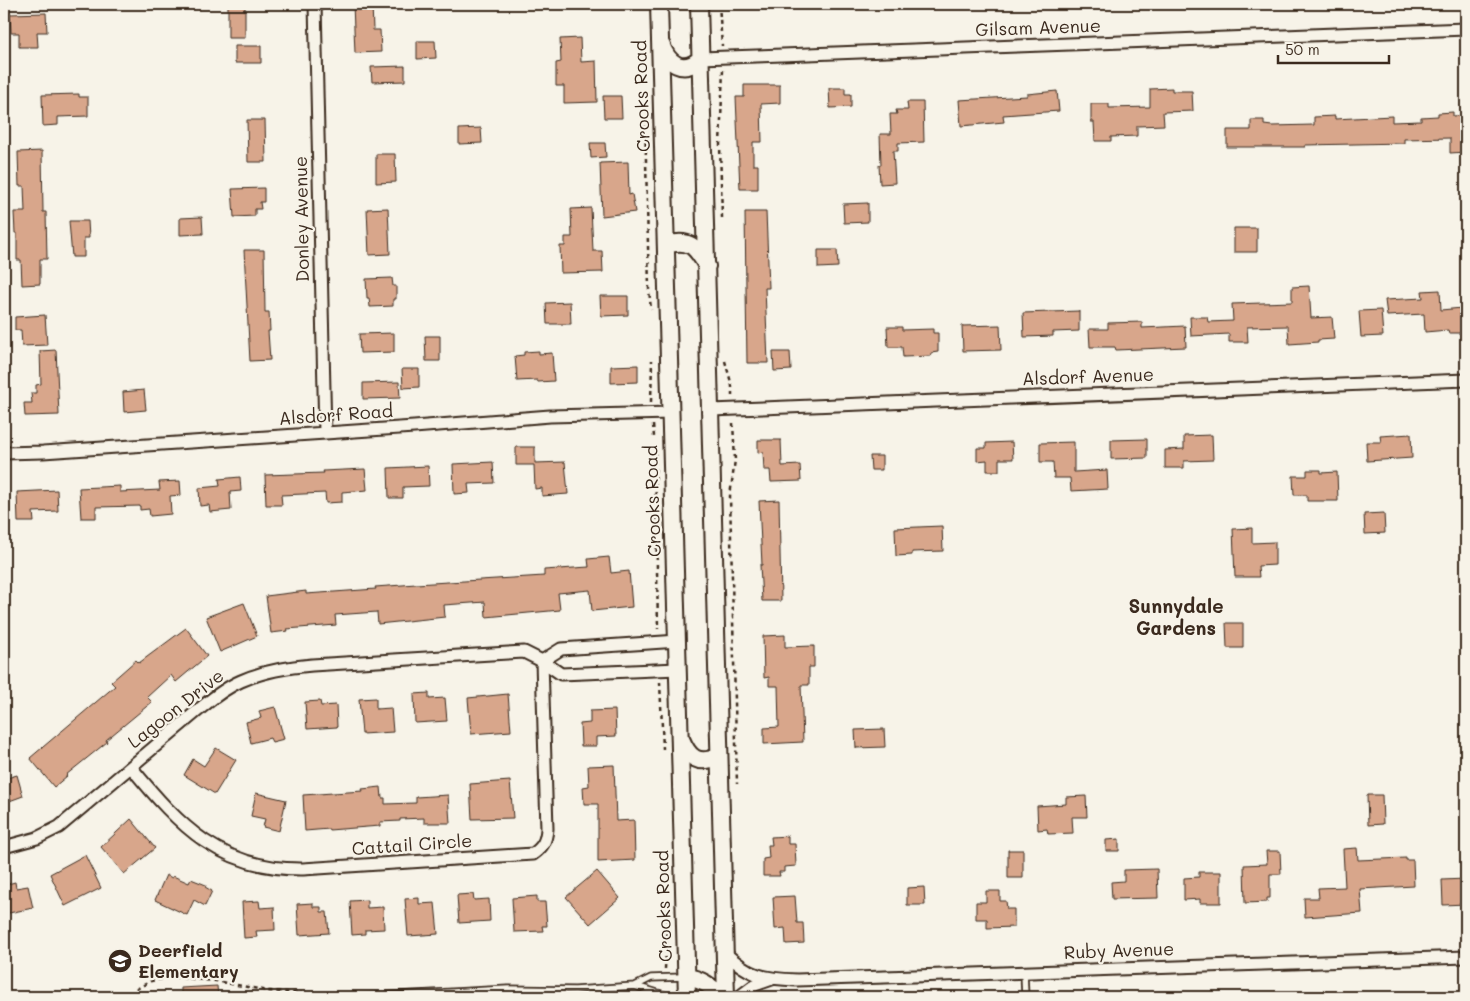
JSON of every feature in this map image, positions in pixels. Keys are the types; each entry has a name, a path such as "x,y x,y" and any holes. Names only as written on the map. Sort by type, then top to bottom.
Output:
{"main road":[{"name":"Crooks Road","path":"659,4 687,997"},
{"path":"699,4 726,997"},
{"path":"660,42 664,52 674,64 688,66 701,58"},
{"path":"666,245 681,242 690,244 698,250 707,266"},
{"path":"679,734 686,752 694,758 702,762 719,756"},
{"path":"686,977 698,979 706,983 721,997"}],"street":[{"name":"Donley Avenue","path":"315,4 326,433"},
{"name":"Gilsam Avenue","path":"701,58 1466,29"},
{"name":"Alsdorf Avenue","path":"711,410 1466,380"},
{"name":"Alsdorf Road","path":"4,453 326,433 550,416 671,413"},
{"path":"542,661 561,649 678,642"},
{"name":"Lagoon Drive","path":"4,847 36,838 59,827 202,707 224,691 240,681 280,669 312,665 524,652 561,674 678,669"},
{"name":"Cattail Circle","path":"131,767 167,809 191,832 217,849 238,859 266,867 303,869 533,854 543,845 547,829 542,661"},
{"name":"Ruby Avenue","path":"725,952 746,970 772,979 797,980 1466,957"},
{"name":"Ruby Avenue","path":"739,997 756,986 772,979"}],"lane":[{"path":"1024,972 1025,997"},
{"path":"635,986 651,978 686,977"},
{"path":"360,997 508,989 575,990 635,986 671,997"}],"path":[{"path":"719,4 722,43"},
{"path":"722,223 720,145 723,71"},
{"path":"645,118 648,289 652,318"},
{"path":"652,356 651,413 654,437"},
{"path":"725,360 732,393"},
{"path":"733,425 735,460 730,496 737,793"},
{"path":"654,446 659,642"},
{"path":"659,670 664,758"},
{"path":"665,962 668,906"},
{"path":"665,956 686,954"},
{"path":"122,997 151,981 173,977 216,981 268,991 302,993"}],"building":[{"path":"228,4 245,4 245,38 228,38"},
{"path":"353,4 372,4 373,30 380,30 381,52 355,53"},
{"path":"46,13 47,32 37,32 38,47 19,47 19,33 11,33 10,14"},
{"path":"580,38 581,62 596,61 597,102 564,103 564,86 556,86 556,63 561,62 560,39"},
{"path":"417,41 435,41 436,58 417,59"},
{"path":"235,46 261,46 261,63 235,63"},
{"path":"405,66 405,81 372,82 371,67"},
{"path":"744,85 780,85 780,103 761,104 762,142 753,142 753,165 758,165 758,189 740,189 736,97 744,97"},
{"path":"829,88 845,88 845,94 851,94 851,107 830,108"},
{"path":"1172,88 1172,91 1192,91 1193,111 1163,112 1164,125 1137,126 1137,136 1111,137 1111,141 1095,141 1094,122 1091,122 1091,104 1109,104 1109,108 1150,107 1150,89"},
{"path":"1057,91 1059,111 1003,115 1004,122 961,126 959,100 1027,96 1027,94"},
{"path":"79,94 79,97 88,97 88,116 58,117 58,125 43,126 42,95"},
{"path":"603,96 621,96 622,118 604,118"},
{"path":"907,102 923,102 924,142 898,143 898,151 893,151 895,183 880,184 880,134 891,134 890,114 897,114 896,110 908,110"},
{"path":"1453,112 1453,116 1466,115 1466,152 1450,153 1450,138 1404,139 1404,143 1305,145 1305,147 1227,147 1227,130 1251,130 1251,120 1264,120 1264,125 1272,126 1314,125 1314,117 1335,116 1335,119 1392,116 1392,122 1421,121 1421,117 1438,116 1438,113"},
{"path":"247,120 265,120 266,162 248,162"},
{"path":"481,128 482,143 459,144 459,129"},
{"path":"590,143 605,143 606,157 591,158"},
{"path":"42,151 43,212 46,212 47,259 40,259 40,284 22,285 21,260 17,260 17,233 15,233 14,212 25,212 24,186 19,186 18,152"},
{"path":"376,154 395,154 396,182 376,183"},
{"path":"628,162 629,195 632,194 635,212 602,216 600,163"},
{"path":"264,188 264,202 260,202 261,209 255,209 255,216 234,217 232,189"},
{"path":"868,203 868,222 844,223 843,204"},
{"path":"388,208 390,254 369,255 367,209"},
{"path":"591,208 593,251 602,251 603,272 561,273 560,246 565,246 565,237 572,237 571,209"},
{"path":"745,212 766,212 769,288 765,288 768,363 747,363"},
{"path":"202,217 203,234 180,235 180,218"},
{"path":"69,221 88,221 89,238 84,238 84,257 72,257"},
{"path":"1234,228 1257,228 1257,252 1234,252"},
{"path":"244,250 264,250 265,312 269,312 270,360 250,361"},
{"path":"818,250 837,250 838,267 818,268"},
{"path":"392,278 393,286 396,286 396,299 393,299 393,306 370,307 369,298 367,298 366,279"},
{"path":"1309,286 1311,318 1332,317 1334,339 1289,344 1288,326 1247,327 1248,342 1229,342 1229,334 1191,336 1190,317 1207,317 1208,322 1233,321 1232,304 1292,302 1292,287"},
{"path":"1440,290 1441,310 1462,308 1463,333 1449,333 1448,330 1425,332 1424,314 1387,316 1385,300 1423,298 1422,291"},
{"path":"600,296 628,296 628,315 601,316"},
{"path":"570,302 571,324 547,324 546,303"},
{"path":"1381,310 1383,336 1361,337 1359,311"},
{"path":"1079,311 1079,331 1053,332 1053,336 1024,337 1023,313"},
{"path":"45,315 47,345 22,346 21,330 15,330 15,317"},
{"path":"1142,322 1142,328 1185,326 1186,347 1116,350 1115,347 1090,347 1089,329 1108,329 1108,323"},
{"path":"1000,325 1001,350 963,351 962,326"},
{"path":"887,327 902,327 902,330 933,329 933,333 938,333 938,352 931,353 931,356 903,357 902,347 888,347"},
{"path":"394,333 394,352 360,353 359,334"},
{"path":"425,336 440,336 440,361 426,361"},
{"path":"56,350 59,415 25,416 24,403 32,403 31,393 36,393 36,385 41,384 40,351"},
{"path":"539,351 539,354 552,353 554,381 517,381 515,356 524,355 524,352"},
{"path":"773,352 790,352 791,370 774,371"},
{"path":"638,365 638,382 611,383 611,366"},
{"path":"402,369 419,369 419,387 403,388"},
{"path":"399,382 400,398 363,399 363,383"},
{"path":"144,390 146,410 124,412 123,392"},
{"path":"1411,434 1412,458 1367,461 1366,442 1381,442 1380,436"},
{"path":"1212,435 1213,460 1184,461 1184,468 1165,468 1165,450 1184,449 1184,436"},
{"path":"1147,439 1147,458 1111,459 1111,440"},
{"path":"758,440 781,440 782,466 800,465 801,481 771,482 770,470 764,470 763,452 758,453"},
{"path":"1012,442 1013,459 999,459 999,471 987,471 987,460 977,461 977,448 986,448 986,443"},
{"path":"1074,442 1074,472 1107,470 1108,489 1071,491 1070,478 1054,478 1053,462 1040,462 1040,443"},
{"path":"516,447 535,447 535,463 565,462 568,494 542,496 542,488 535,489 534,465 516,465"},
{"path":"870,456 882,456 882,470 871,470"},
{"path":"493,462 494,483 468,484 469,493 454,494 453,464"},
{"path":"428,466 429,486 403,487 403,498 389,498 388,468"},
{"path":"365,469 367,490 342,492 342,502 326,503 325,493 281,495 282,505 266,505 265,475 324,473 323,471"},
{"path":"1307,470 1321,470 1321,473 1337,472 1338,501 1307,501 1307,495 1294,495 1293,476 1307,476"},
{"path":"240,477 241,491 230,492 231,510 210,512 209,505 200,506 199,488 220,486 219,479"},
{"path":"180,481 181,495 170,496 171,514 150,516 149,509 140,510 140,506 96,507 96,518 81,518 79,488 120,486 120,492 160,490 159,482"},
{"path":"57,490 58,511 33,512 34,522 18,522 17,492"},
{"path":"779,500 781,601 762,601 759,501"},
{"path":"1384,513 1385,533 1365,534 1364,514"},
{"path":"942,526 943,551 912,552 912,555 896,556 895,528"},
{"path":"1252,528 1252,543 1275,542 1275,565 1258,566 1259,577 1235,577 1233,529"},
{"path":"609,557 611,573 629,571 632,607 592,611 590,590 558,593 560,610 486,617 485,602 444,605 445,617 378,624 377,612 335,615 336,625 287,629 288,631 271,633 266,596 306,591 306,594 376,589 375,587 544,576 544,570 589,567 588,559"},
{"path":"244,603 257,636 220,652 206,617"},
{"path":"1226,623 1243,623 1243,648 1227,648"},
{"path":"186,628 207,656 176,682 171,675 147,697 152,702 54,787 30,758 115,686 111,682 136,660 139,663"},
{"path":"785,635 785,647 814,646 814,667 809,667 809,685 801,685 803,742 764,744 764,728 779,727 778,686 769,686 769,677 764,678 763,636"},
{"path":"429,693 429,699 445,698 447,721 415,723 414,694"},
{"path":"508,694 511,731 471,734 468,698"},
{"path":"376,698 376,709 391,708 393,732 362,734 359,699"},
{"path":"320,701 321,706 336,705 337,727 307,729 305,702"},
{"path":"275,707 284,739 272,742 270,738 251,743 246,722 261,718 259,711"},
{"path":"615,710 616,736 596,737 596,746 581,746 580,724 590,723 590,711"},
{"path":"884,729 885,747 856,748 855,730"},
{"path":"216,748 236,760 215,794 184,775 193,759 204,766"},
{"path":"614,765 616,821 634,820 635,860 598,862 598,804 584,804 583,787 589,786 588,766"},
{"path":"17,775 23,796 4,803 4,779"},
{"path":"510,781 513,818 472,819 470,784"},
{"path":"381,787 382,798 385,798 385,804 416,803 416,797 448,795 450,823 424,823 424,818 400,819 400,821 380,822 380,826 305,831 303,795 363,791 362,789"},
{"path":"256,793 286,800 279,831 263,827 265,819 251,816"},
{"path":"1367,795 1382,795 1383,824 1368,825"},
{"path":"1086,796 1087,817 1072,817 1073,833 1048,834 1047,829 1038,830 1037,806 1066,804 1066,797"},
{"path":"131,819 155,848 124,874 101,847"},
{"path":"788,836 788,844 795,844 796,866 784,867 784,872 779,872 780,876 763,876 763,859 769,858 768,845 772,845 771,837"},
{"path":"1119,839 1119,851 1106,851 1106,840"},
{"path":"1357,848 1358,860 1406,858 1406,860 1413,860 1414,886 1360,889 1362,913 1305,917 1304,898 1319,898 1318,888 1345,887 1343,849"},
{"path":"1008,850 1023,850 1023,878 1008,878"},
{"path":"1266,851 1280,851 1281,874 1270,874 1270,898 1267,898 1267,902 1245,903 1244,865 1267,864"},
{"path":"85,855 101,888 65,906 50,874"},
{"path":"1157,869 1158,898 1112,899 1111,882 1124,881 1124,870"},
{"path":"597,871 620,898 590,924 566,897"},
{"path":"1199,872 1221,872 1221,903 1200,903 1200,899 1184,900 1184,878 1199,877"},
{"path":"166,875 189,883 191,879 206,885 205,887 212,891 205,906 194,900 187,915 155,900"},
{"path":"1466,879 1466,904 1443,905 1442,880"},
{"path":"15,882 16,888 28,886 33,908 4,914 4,885"},
{"path":"924,887 925,905 907,905 907,888"},
{"path":"986,891 1000,891 1000,901 1006,901 1007,909 1014,909 1014,927 987,928 987,919 976,919 976,902 986,902"},
{"path":"473,894 474,900 489,899 490,921 459,923 457,895"},
{"path":"537,896 537,902 545,902 547,926 542,926 543,931 514,932 512,898"},
{"path":"795,896 797,923 803,923 804,943 786,944 785,928 775,929 773,897"},
{"path":"419,898 419,904 435,903 438,934 408,936 405,899"},
{"path":"367,900 367,908 383,907 384,929 365,930 365,934 352,935 350,901"},
{"path":"259,901 260,908 274,907 275,930 256,931 257,937 244,938 242,902"},
{"path":"313,903 313,907 321,907 321,912 327,912 329,933 299,935 297,904"},
{"path":"217,986 218,997 181,997 181,988"}],"place":[{"name":"Deerfield Elementary","path":"120,961"}],"district":[{"name":"Sunnydale Gardens","path":"1176,617"}]}
